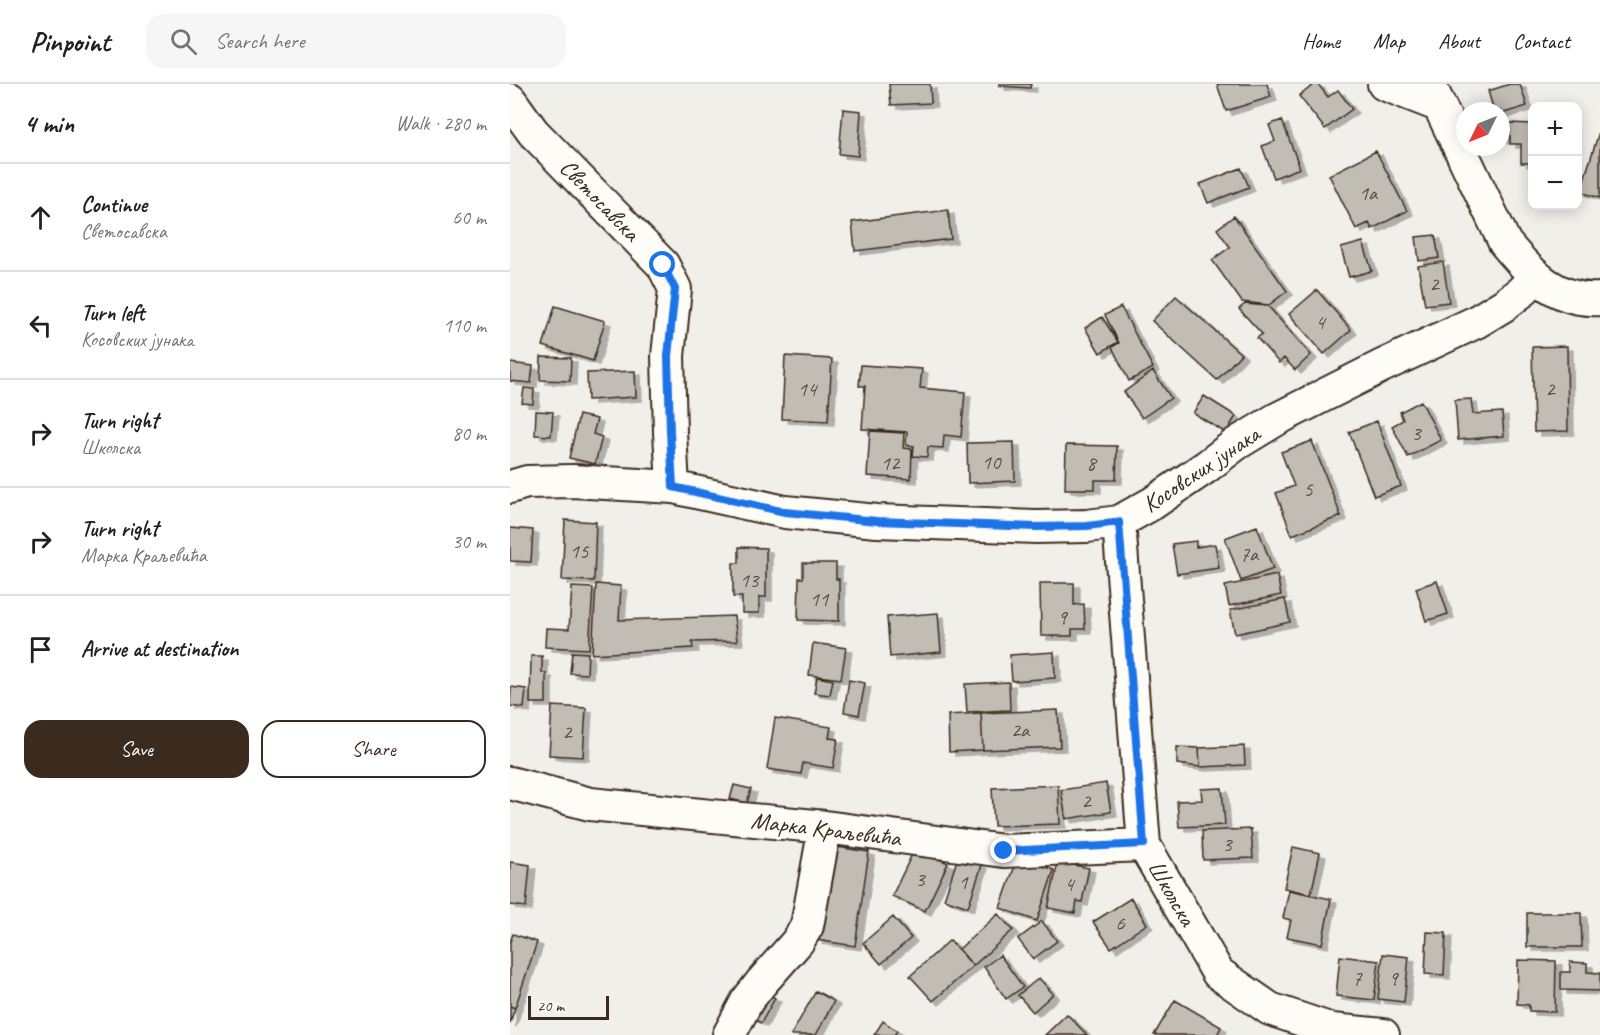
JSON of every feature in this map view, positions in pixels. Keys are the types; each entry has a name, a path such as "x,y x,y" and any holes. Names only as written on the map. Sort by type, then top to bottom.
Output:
{"street":[{"path":"1384,84 1433,94 1505,243 1519,260 1552,289 1573,297 1600,299"},
{"name":"Светосавска","path":"510,100 533,132 663,265 675,289 668,356 673,487"},
{"name":"Косовских јунака","path":"510,487 527,482 572,481 673,487 785,512 877,521 1036,527 1087,526 1119,522 1153,502 1277,418 1476,322 1521,292 1536,276"},
{"name":"Школска","path":"1119,522 1144,844 1218,973 1270,1008 1332,1030 1383,1035"},
{"name":"Марка Краљевића","path":"510,783 590,804 825,827 1004,851 1144,844"},
{"path":"729,1035 747,1001 798,941 807,926 825,827"}],"building":[{"path":"889,84 930,84 931,103 891,105"},
{"path":"999,84 1031,84 1030,88 999,86"},
{"path":"1217,84 1267,84 1271,97 1226,111"},
{"path":"1318,84 1328,97 1338,90 1352,109 1325,129 1299,96"},
{"path":"1510,84 1520,84 1527,106 1510,111 1510,102 1491,102 1488,91"},
{"path":"843,109 861,111 858,156 839,154"},
{"path":"1282,120 1300,168 1274,178 1262,146 1275,141 1269,125"},
{"path":"1510,123 1528,124 1528,163 1521,163 1521,144 1510,144"},
{"path":"1600,129 1600,198 1582,193 1582,186"},
{"path":"1376,151 1407,211 1372,229 1369,223 1356,229 1329,175"},
{"path":"1241,168 1249,187 1208,203 1200,184"},
{"path":"948,210 951,239 855,251 852,222"},
{"path":"1234,216 1287,291 1269,305 1242,302 1212,260 1230,247 1217,229"},
{"path":"1435,235 1439,258 1419,261 1416,237"},
{"path":"1363,242 1372,271 1349,277 1341,248"},
{"path":"1443,262 1449,302 1425,305 1418,266"},
{"path":"1317,290 1351,330 1324,354 1289,314"},
{"path":"1176,296 1241,354 1217,380 1152,321"},
{"path":"1245,304 1268,306 1311,355 1295,370 1284,358 1279,363 1257,338 1262,334 1239,309"},
{"path":"555,306 605,321 593,361 543,346"},
{"path":"1121,307 1153,368 1129,381 1112,347 1119,343 1105,315"},
{"path":"1102,317 1118,342 1100,353 1085,328"},
{"path":"1567,346 1568,431 1534,432 1532,347"},
{"path":"785,356 832,359 828,421 782,419"},
{"path":"541,357 571,358 570,381 540,380"},
{"path":"510,363 533,366 531,383 510,381"},
{"path":"861,365 922,369 920,388 965,392 961,437 944,435 943,448 928,447 927,457 913,456 914,446 906,445 907,432 862,429 865,386 859,386"},
{"path":"635,371 636,397 588,400 587,373"},
{"path":"1153,371 1171,398 1142,418 1124,392"},
{"path":"524,388 534,389 533,404 522,403"},
{"path":"1204,396 1236,416 1226,433 1193,413"},
{"path":"1471,399 1473,414 1502,412 1504,436 1458,440 1455,400"},
{"path":"1421,401 1441,440 1408,457 1392,426 1403,420 1400,412"},
{"path":"536,411 553,412 551,436 535,435"},
{"path":"579,415 597,419 593,434 602,437 595,464 569,458"},
{"path":"1377,421 1401,486 1374,496 1349,432"},
{"path":"870,431 904,433 903,448 912,449 911,479 867,476"},
{"path":"1312,441 1341,516 1292,535 1276,493 1294,486 1281,452"},
{"path":"1014,442 1015,481 968,483 967,443"},
{"path":"1066,445 1117,446 1116,480 1095,480 1095,489 1065,489"},
{"path":"565,520 596,522 594,581 562,580"},
{"path":"1257,526 1273,569 1241,581 1225,538"},
{"path":"510,528 533,530 531,562 510,561"},
{"path":"1196,541 1196,547 1215,544 1219,568 1177,574 1172,544"},
{"path":"739,547 766,548 766,597 759,597 759,613 742,613 742,597 733,597 733,563 739,563"},
{"path":"803,563 836,563 836,579 839,579 839,621 798,620 799,578 803,578"},
{"path":"1277,575 1281,595 1229,606 1225,586"},
{"path":"1437,581 1448,614 1426,621 1416,588"},
{"path":"1040,583 1074,583 1074,605 1084,604 1085,629 1072,629 1072,636 1041,636"},
{"path":"596,584 621,586 619,620 734,616 737,641 692,642 693,648 592,654"},
{"path":"572,587 593,588 589,649 545,647 546,628 569,629"},
{"path":"1285,599 1290,622 1235,634 1230,610"},
{"path":"938,613 941,652 890,657 887,617"},
{"path":"813,643 846,648 841,679 809,675"},
{"path":"572,652 588,653 587,674 570,673"},
{"path":"1054,652 1055,678 1012,681 1010,655"},
{"path":"531,656 542,656 542,673 546,673 546,703 530,703"},
{"path":"817,677 833,680 830,695 814,693"},
{"path":"849,680 865,683 859,715 844,712"},
{"path":"1009,682 1010,710 967,712 965,684"},
{"path":"511,687 526,689 524,708 510,706"},
{"path":"552,706 586,708 583,757 549,755"},
{"path":"1058,710 1060,747 983,750 981,713"},
{"path":"981,713 983,750 949,752 948,715"},
{"path":"775,718 831,727 829,738 838,739 833,768 803,763 801,774 767,769"},
{"path":"1244,746 1245,765 1200,767 1199,748"},
{"path":"1177,747 1199,748 1200,767 1177,764"},
{"path":"1106,783 1111,812 1066,819 1061,790"},
{"path":"734,785 751,789 747,803 730,799"},
{"path":"1058,785 1060,824 994,826 992,788"},
{"path":"1222,788 1225,825 1179,827 1177,801 1202,800 1201,789"},
{"path":"1251,829 1253,858 1203,860 1202,831"},
{"path":"830,846 869,852 855,946 816,940"},
{"path":"1293,847 1320,853 1311,894 1284,888"},
{"path":"915,848 948,863 925,911 892,896"},
{"path":"958,857 982,865 968,907 944,899"},
{"path":"1018,857 1054,870 1037,921 1000,908"},
{"path":"510,862 530,865 526,907 510,905"},
{"path":"1058,862 1089,868 1082,902 1077,901 1075,913 1048,908"},
{"path":"1289,890 1331,899 1322,944 1287,937 1291,920 1283,918"},
{"path":"1131,898 1147,924 1111,948 1093,922"},
{"path":"1527,913 1581,913 1582,947 1527,947"},
{"path":"998,914 1013,930 973,966 959,949"},
{"path":"893,917 911,938 881,964 863,943"},
{"path":"1042,921 1057,941 1033,959 1018,939"},
{"path":"1427,932 1446,933 1444,975 1425,974"},
{"path":"513,934 537,942 515,1008 510,1006 510,942"},
{"path":"950,940 973,966 933,1001 910,976"},
{"path":"1383,954 1409,957 1404,1002 1378,999"},
{"path":"1000,955 1023,987 1006,999 984,967"},
{"path":"1340,956 1379,961 1374,1000 1336,996"},
{"path":"1518,960 1556,961 1555,1012 1529,1011 1529,1005 1517,1004"},
{"path":"1570,962 1587,963 1587,972 1600,973 1600,991 1561,990 1561,972 1570,972"},
{"path":"1039,978 1053,994 1033,1012 1018,995"},
{"path":"762,991 775,998 761,1023 748,1016"},
{"path":"816,991 834,1001 816,1035 791,1035"},
{"path":"1175,1000 1221,1027 1217,1035 1154,1035"},
{"path":"510,1006 515,1008 510,1023"},
{"path":"1067,1014 1087,1035 1045,1035"},
{"path":"883,1021 897,1031 894,1035 874,1035"}],"route":[{"path":"663,265 675,289 668,356 673,487 785,512 877,521 1036,527 1087,526 1119,522 1144,844 1004,851"}]}
